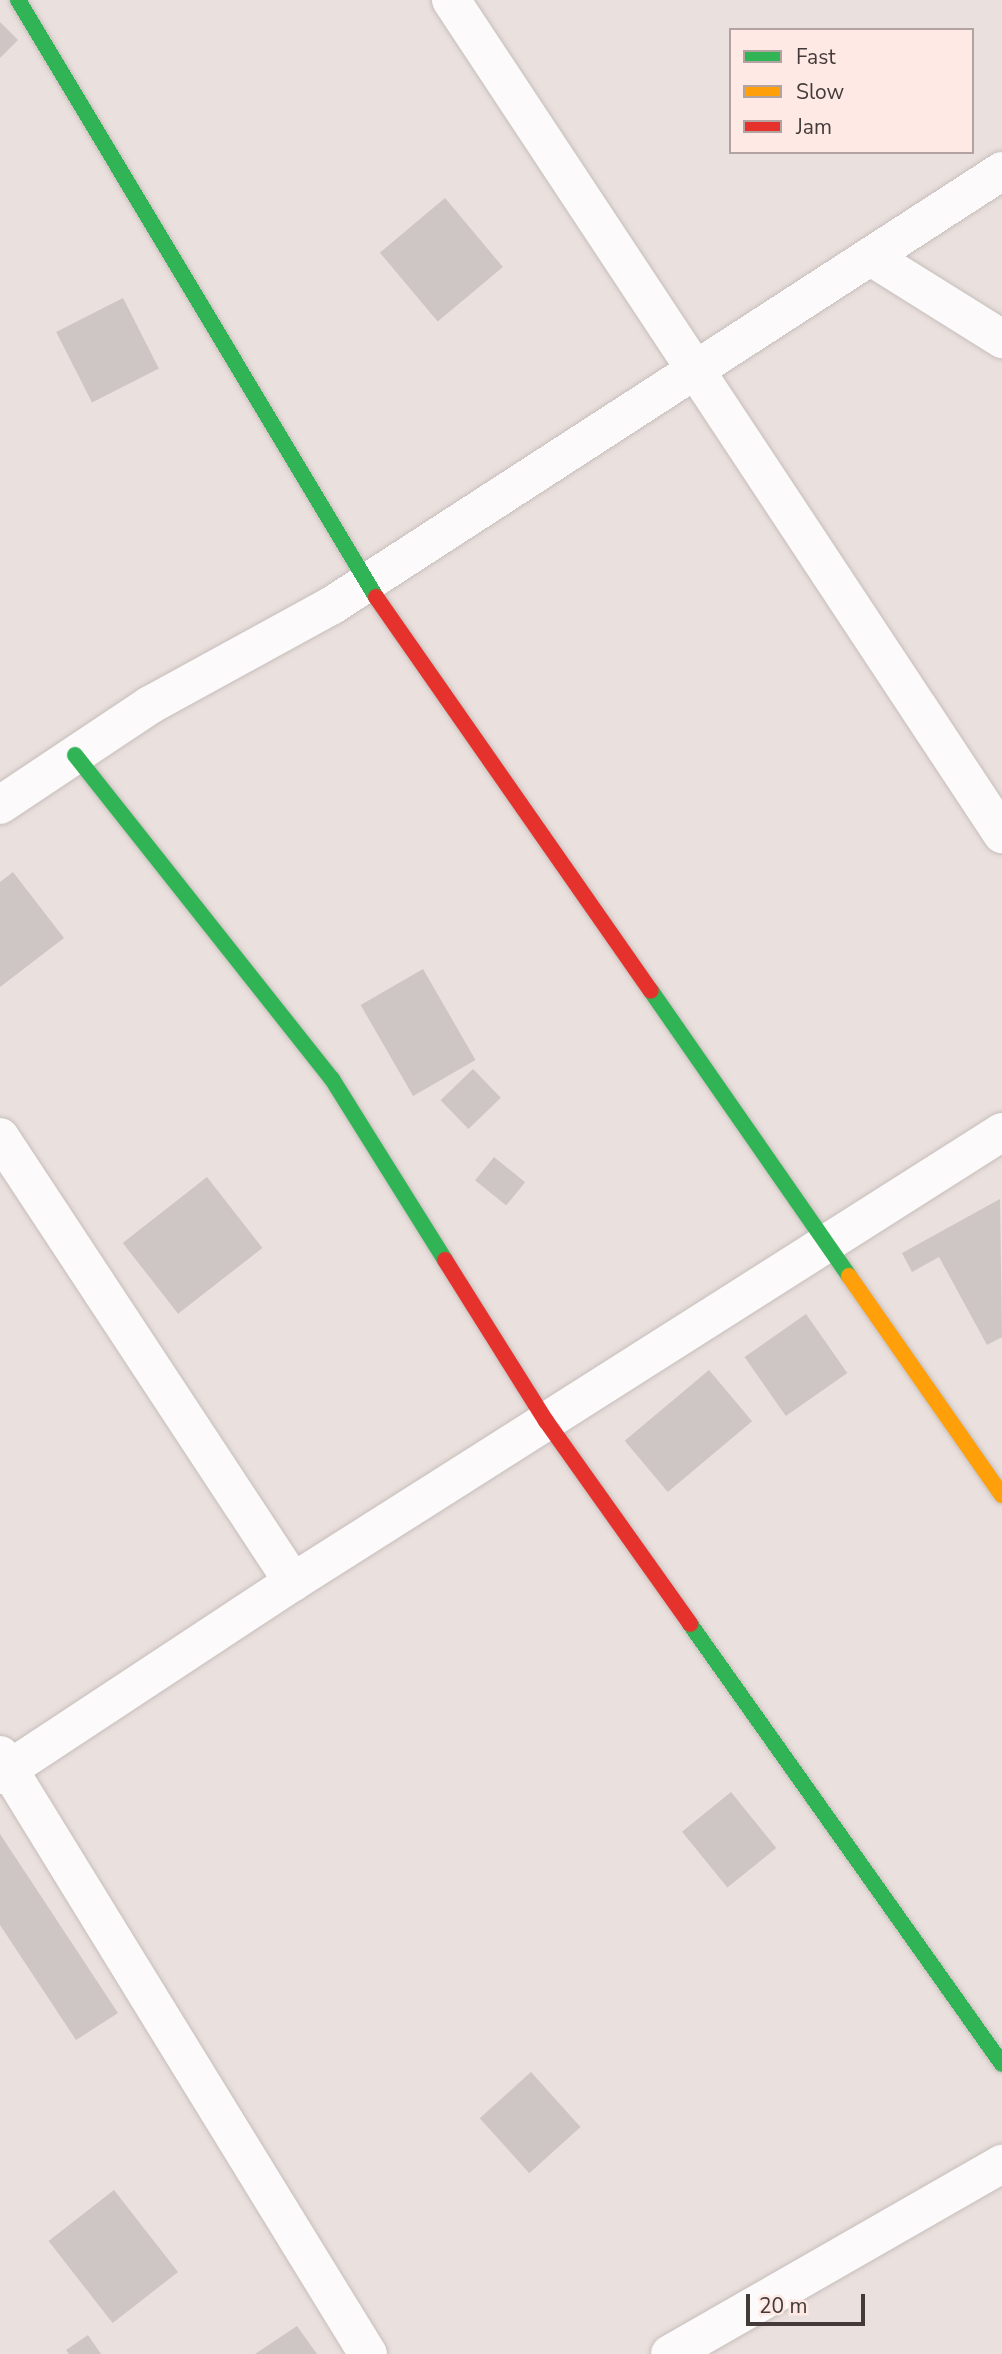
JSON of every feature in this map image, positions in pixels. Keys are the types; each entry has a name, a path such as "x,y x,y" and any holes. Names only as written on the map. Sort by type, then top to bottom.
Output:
{"street":[{"path":"18,0 367,583 1002,1495"},
{"path":"451,0 1002,834"},
{"path":"0,805 150,705 367,583 1002,171"},
{"path":"871,257 1002,339"},
{"path":"75,755 332,1079 547,1421 1002,2064"},
{"path":"368,2354 3,1767 1002,1132"},
{"path":"0,1137 293,1582"},
{"path":"670,2354 1002,2164"}],"building":[{"path":"0,22 18,40 0,58"},
{"path":"445,198 503,267 438,322 380,253"},
{"path":"123,298 159,368 92,402 56,332"},
{"path":"13,872 64,938 0,987 0,882"},
{"path":"423,969 476,1060 413,1096 361,1005"},
{"path":"473,1069 501,1098 468,1129 441,1100"},
{"path":"494,1157 525,1182 506,1205 475,1180"},
{"path":"207,1177 262,1248 178,1314 123,1243"},
{"path":"1000,1199 1002,1337 987,1345 939,1257 912,1272 902,1253"},
{"path":"806,1314 847,1373 786,1416 745,1357"},
{"path":"709,1370 752,1421 668,1492 625,1441"},
{"path":"731,1792 776,1848 727,1888 682,1832"},
{"path":"0,1834 118,2013 76,2040 0,1925"},
{"path":"531,2072 581,2127 529,2173 480,2118"},
{"path":"114,2190 178,2272 113,2323 49,2241"},
{"path":"297,2326 317,2354 255,2354"},
{"path":"88,2335 101,2354 69,2354 66,2350"}],"traffic: fast":[{"path":"18,0 376,597"},
{"path":"75,755 332,1079 445,1260"},
{"path":"651,991 849,1276"},
{"path":"690,1624 1002,2064"}],"traffic: slow":[{"path":"849,1276 1002,1495"}],"traffic: jam":[{"path":"376,597 651,991"},
{"path":"445,1260 546,1421 690,1624"}]}
